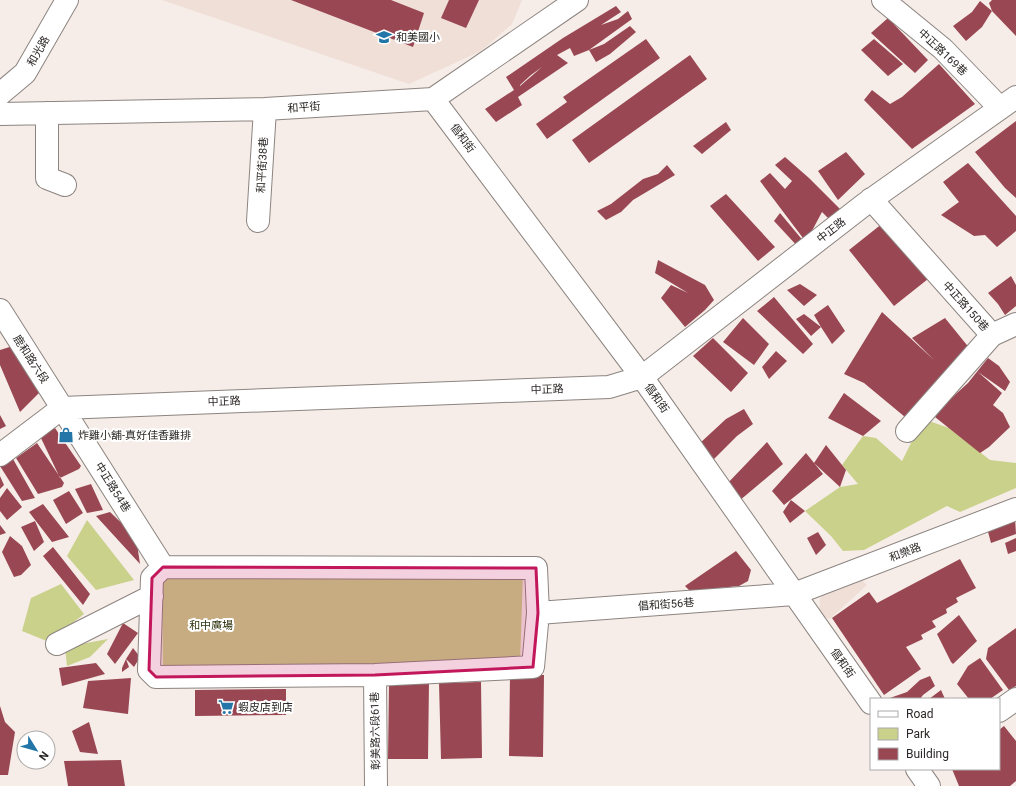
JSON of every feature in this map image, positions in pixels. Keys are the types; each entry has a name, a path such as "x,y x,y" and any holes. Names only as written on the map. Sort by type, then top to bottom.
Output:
{"street":[{"name":"和光路","path":"0,94 25,73 67,0"},
{"path":"433,99 577,0"},
{"name":"中正路169巷","path":"883,0 1008,102"},
{"name":"和平街","path":"0,114 265,109 433,99"},
{"name":"倡和街","path":"433,99 642,377 870,702"},
{"name":"中正路","path":"62,408 609,387 642,377 871,199 1008,102"},
{"name":"和平街38巷","path":"258,221 265,109"},
{"path":"47,113 47,178 66,185"},
{"name":"中正路150巷","path":"871,199 992,335 907,431"},
{"name":"鹿和路六段","path":"0,310 62,408"},
{"path":"992,335 1016,324"},
{"path":"0,455 62,408"},
{"name":"中正路54巷","path":"62,408 163,567"},
{"name":"和樂路","path":"794,594 1016,510"},
{"path":"163,567 536,568 538,613 533,667 375,675 156,677 149,670 152,578 163,567"},
{"name":"倡和街56巷","path":"538,613 794,594"},
{"path":"57,644 152,596"},
{"name":"彰美路六段61巷","path":"375,675 376,786"},
{"path":"1000,710 1016,699"},
{"path":"918,770 929,786"}],"highlighted area":[{"path":"163,567 536,568 538,613 533,667 375,675 156,677 149,670 152,578"}],"shaded area":[{"name":"和美國小","path":"162,0 522,0 512,24 481,51 409,84"},
{"path":"859,577 867,585 830,619 820,619 820,599 823,593"}],"green space":[{"path":"929,421 949,428 990,460 1016,463 1016,488 960,512 947,506 864,550 843,551 831,536 805,511 840,487 858,484 842,465 863,436 876,438 902,461 912,441"},
{"path":"87,520 134,580 96,590 67,556"},
{"name":"和中廣場","path":"523,574 520,664 163,675 162,577"},
{"path":"61,584 84,614 49,642 22,631 31,598"},
{"path":"108,639 90,657 67,666 65,647"}],"building":[{"path":"291,0 391,0 424,13 413,47"},
{"path":"449,0 479,0 466,28 441,18"},
{"path":"992,0 1016,0 1016,36 992,11 989,3"},
{"path":"980,1 992,11 982,27 966,41 953,26 972,12"},
{"path":"616,6 621,12 601,25 618,19 628,11 632,19 589,50 574,56 570,48 557,55 568,63 518,97 522,105 496,122 485,109 514,90 506,77 563,38","holes":["542,67 520,86 531,75"]},
{"path":"888,18 928,60 915,73 871,33"},
{"path":"630,26 636,32 610,54 596,62 589,50 604,44"},
{"path":"646,39 660,58 547,139 536,124 567,102 563,97"},
{"path":"874,39 903,64 888,76 861,50"},
{"path":"690,55 707,79 589,163 572,140"},
{"path":"939,64 975,104 912,149 864,100 872,90 890,104 902,97"},
{"path":"1016,121 1016,198 1005,188 975,152"},
{"path":"726,122 731,130 702,154 693,146"},
{"path":"846,152 865,174 838,200 818,171"},
{"path":"785,157 809,178 841,210 830,220 822,212 806,242 760,181 770,173 785,189 792,181 775,165"},
{"path":"968,163 1016,216 1016,231 997,247 985,235 974,236 941,215 959,202 943,182"},
{"path":"667,165 675,175 633,200 621,212 606,220 597,211 611,204 643,179 658,174"},
{"path":"726,194 775,247 758,261 710,206"},
{"path":"780,213 805,243 800,249 774,221"},
{"path":"883,223 928,279 894,306 849,250"},
{"path":"658,260 705,285 714,300 685,327 661,298 671,285 688,293 655,273"},
{"path":"1011,276 1016,285 1016,306 1005,315 988,293"},
{"path":"800,284 817,295 804,306 787,290"},
{"path":"774,297 813,344 803,354 757,311"},
{"path":"828,305 845,331 832,344 814,315"},
{"path":"882,312 934,360 912,338 945,318 975,355 905,417 864,383 844,374"},
{"path":"804,314 821,327 811,336 796,319"},
{"path":"743,318 769,344 754,365 723,342"},
{"path":"713,338 748,373 731,392 693,356"},
{"path":"16,345 41,391 20,412 0,365 0,350"},
{"path":"776,351 787,361 769,379 762,367"},
{"path":"988,358 999,366 1010,382 1005,391 978,372 1002,393 993,405 1003,413 1010,427 989,447 980,453 935,417 947,402 968,383"},
{"path":"844,393 881,421 863,436 828,418"},
{"path":"744,409 753,424 737,436 714,459 699,444 726,419"},
{"path":"0,415 6,426 0,429"},
{"path":"55,428 81,466 79,469 60,478 40,436"},
{"path":"767,442 783,464 739,501 725,486"},
{"path":"37,443 64,483 62,487 38,494 16,458"},
{"path":"826,445 846,470 840,487 814,463"},
{"path":"806,453 823,474 784,505 772,491"},
{"path":"13,459 35,498 22,501 0,466"},
{"path":"0,476 4,485 0,489"},
{"path":"91,484 103,510 87,513 75,489"},
{"path":"7,488 22,507 7,520 0,511 0,498"},
{"path":"69,491 83,513 66,524 53,500"},
{"path":"791,500 805,511 790,523 783,512"},
{"path":"43,504 69,537 52,542 29,512"},
{"path":"110,512 136,537 140,564 96,516"},
{"path":"1015,518 1016,534 991,543 987,528"},
{"path":"35,521 44,542 34,551 21,527"},
{"path":"0,525 6,533 0,535"},
{"path":"818,532 826,545 816,555 807,538"},
{"path":"10,536 22,546 31,565 21,575 14,577 2,552"},
{"path":"1016,538 1016,551 1008,554 1005,543"},
{"path":"53,547 90,594 83,605 43,556"},
{"path":"736,551 751,570 748,581 739,586 690,591 685,586"},
{"path":"960,559 976,588 956,598 958,602 946,609 947,613 932,621 936,627 921,635 923,639 906,647 921,669 884,695 832,618 869,592 877,603"},
{"path":"959,615 977,641 953,664 937,634"},
{"path":"123,623 138,633 115,664 107,654"},
{"path":"1016,628 1016,686 1009,690 986,659 988,648"},
{"path":"133,648 140,657 134,667 126,659"},
{"path":"980,658 1003,690 991,698 968,698 957,684 968,666"},
{"path":"126,659 129,667 122,672 122,668"},
{"path":"96,663 105,674 62,686 59,668"},
{"path":"510,675 544,675 543,757 509,756"},
{"path":"930,676 935,686 921,698 890,698 907,692 920,680"},
{"path":"131,678 128,714 83,708 88,681"},
{"path":"389,682 429,682 428,759 388,759"},
{"path":"481,682 482,758 441,759 439,683"},
{"path":"286,689 286,715 195,716 195,690"},
{"path":"941,690 945,698 930,698"},
{"path":"0,706 5,722 15,732 8,775 0,775"},
{"path":"89,722 98,754 80,752 72,731"},
{"path":"1004,726 1016,741 1016,781 1010,786 959,786 952,770 1000,770 1000,729"},
{"path":"121,760 125,786 68,786 64,761"}],"place":[{"name":"和美國小","path":"384,37"},
{"name":"炸雞小舖-真好佳香雞排","path":"66,435"},
{"name":"蝦皮店到店","path":"226,707"}]}
